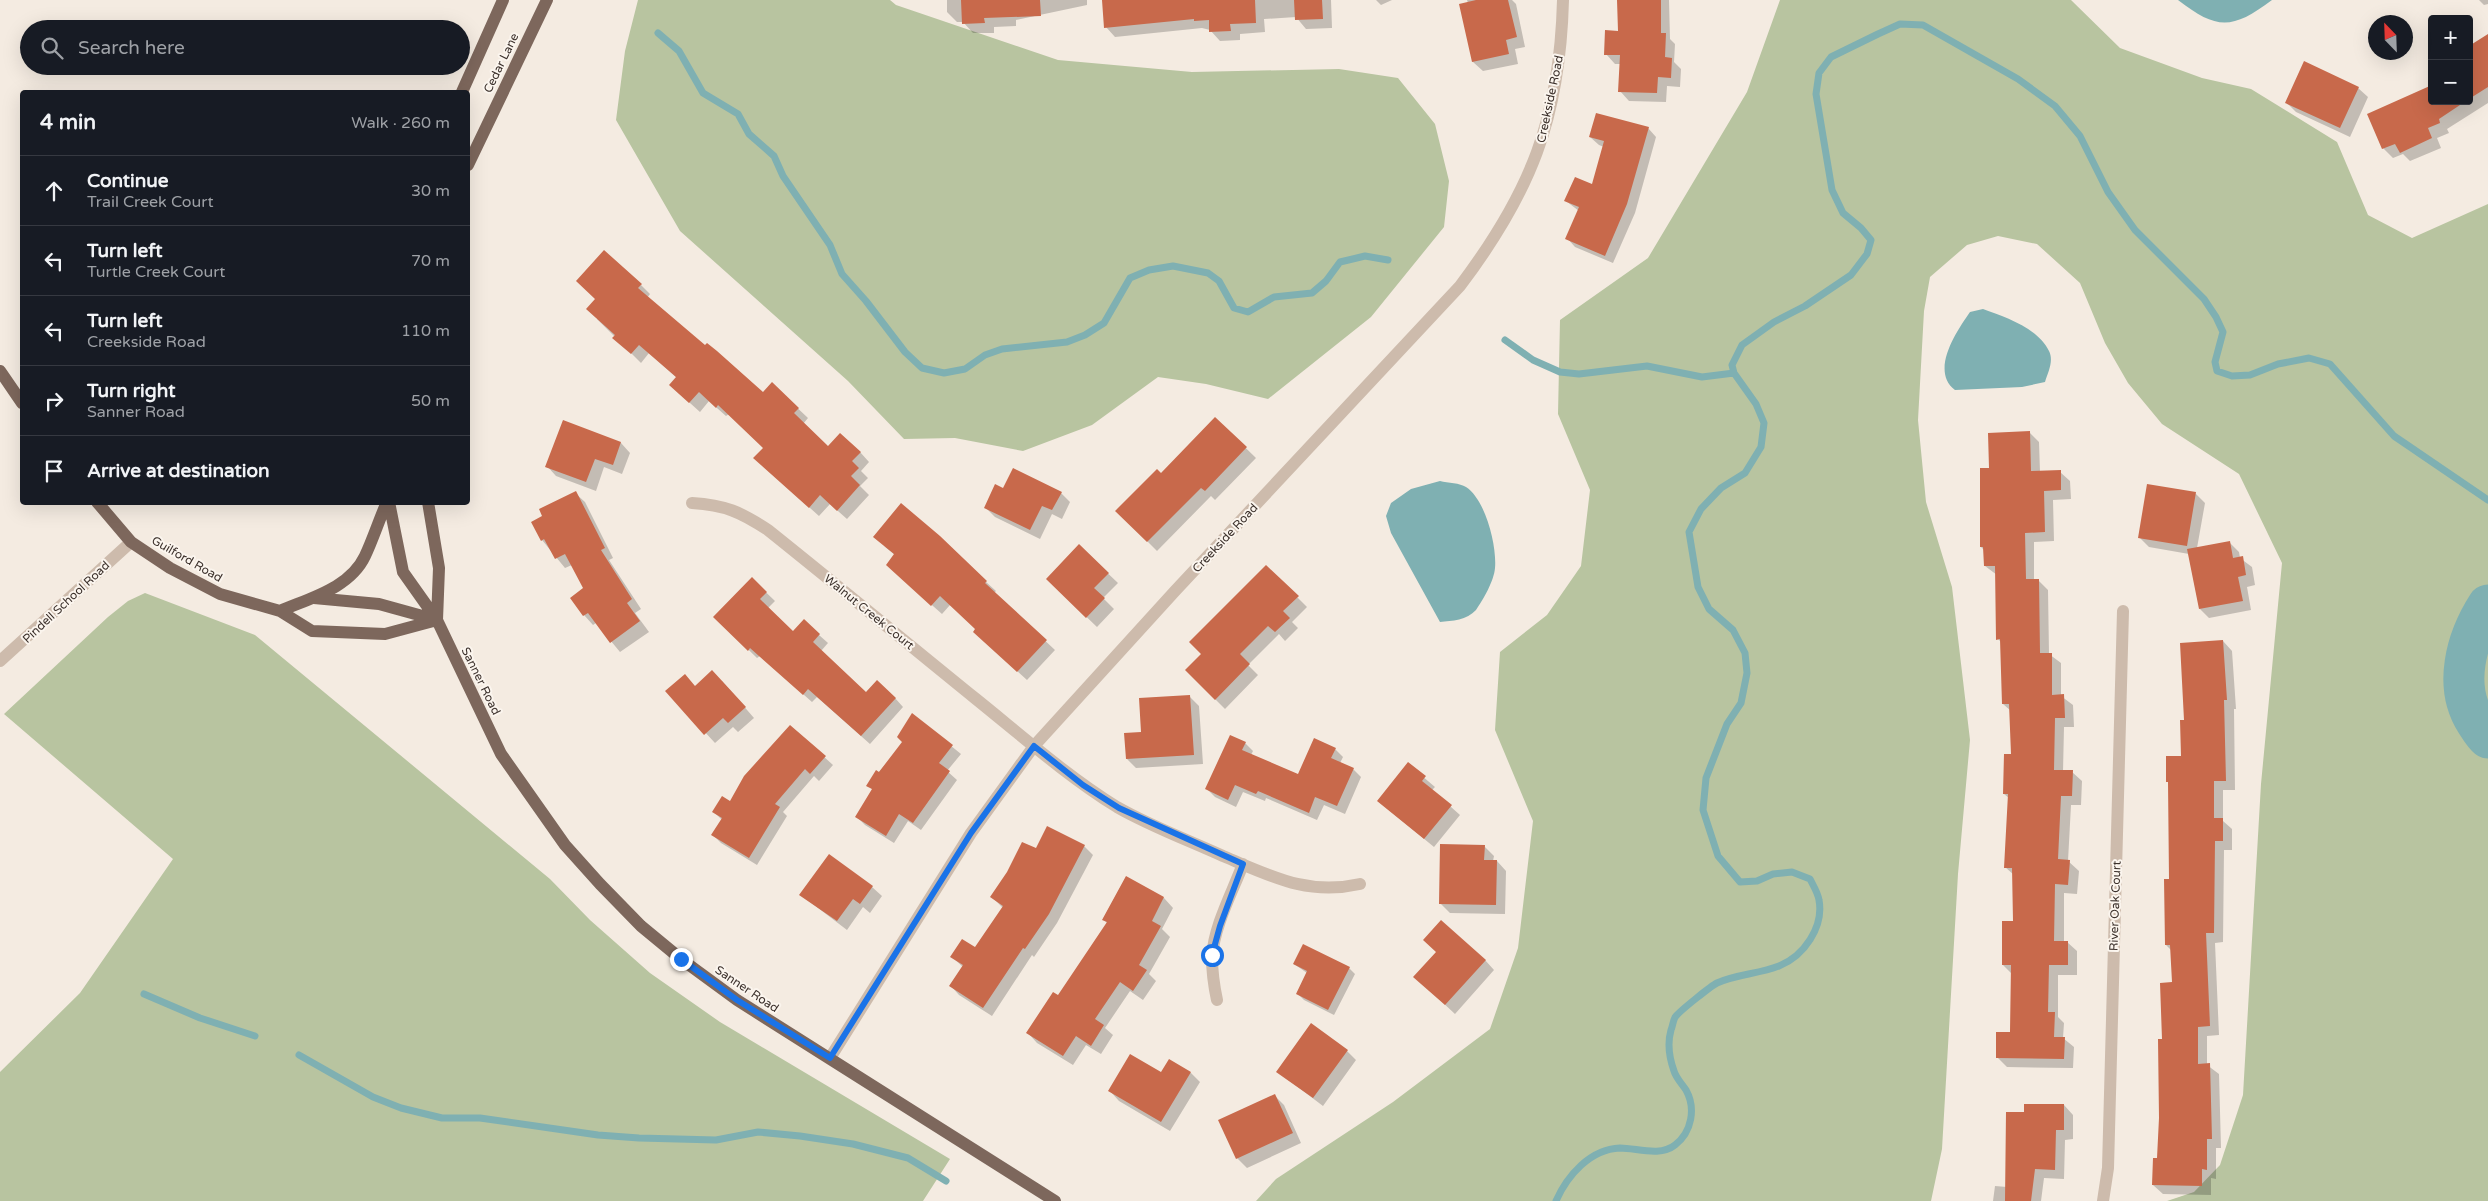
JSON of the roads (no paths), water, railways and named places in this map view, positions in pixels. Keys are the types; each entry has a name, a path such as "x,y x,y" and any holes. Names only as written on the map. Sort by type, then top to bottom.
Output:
{"main road":[{"name":"Cedar Lane","path":"470,74 503,0"},
{"name":"Cedar Lane","path":"470,162 547,0"},
{"name":"Cedar Lane","path":"463,90 470,75"},
{"path":"0,371 20,401"},
{"name":"Guilford Road","path":"100,505 131,542 170,568 220,594 280,611 312,631 385,634 436,620"},
{"path":"280,611 338,585 352,575 365,558 387,505"},
{"path":"389,505 403,572 436,620"},
{"path":"428,505 439,568 436,620"},
{"path":"311,598 378,604 436,620"},
{"name":"Sanner Road","path":"436,620 501,754 565,845 641,926 681,959 737,1000 1055,1201"}],"street":[{"name":"Creekside Road","path":"830,1058 971,833 1034,746 1175,591 1460,286 1492,244 1517,201 1537,156 1551,106 1562,47 1563,0"},
{"name":"Walnut Creek Court","path":"692,503 720,505 748,517 768,530 1083,785 1119,808 1285,881 1312,888 1336,889 1360,884"},
{"name":"Pindell School Road","path":"0,661 131,542"},
{"name":"River Oak Court","path":"2103,1201 2108,1158 2123,611"},
{"path":"1217,1000 1212,974 1212,955 1220,926 1243,864"}],"water":[{"path":"2178,0 2272,0 2246,17 2225,22 2214,21 2204,17"},
{"path":"1983,309 2020,324 2044,343 2051,359 2045,382 2022,387 1955,390 1948,382 1945,373 1945,362 1953,340 1970,312"},
{"path":"1440,481 1466,487 1479,502 1489,524 1494,548 1495,568 1493,579 1476,610 1464,618 1440,622 1391,533 1386,516 1391,503 1411,489"}],"waterway":[{"path":"1556,1201 1566,1182 1573,1174 1589,1159 1599,1153 1620,1148 1662,1151 1669,1149 1681,1140 1689,1127 1691,1104 1686,1090 1675,1074 1670,1056 1670,1035 1675,1017 1717,983 1771,969 1788,961 1804,948 1815,930 1818,920 1819,900 1810,879 1792,872 1773,874 1757,881 1740,882 1718,856 1703,810 1706,778 1727,724 1741,703 1747,673 1745,653 1733,630 1709,609 1698,587 1689,532 1701,509 1721,488 1745,473 1761,447 1764,423 1756,404 1734,373 1732,365 1742,345 1774,322 1805,306 1851,275 1867,254 1871,240 1861,228 1843,213 1832,190 1816,94 1819,73 1831,57 1900,24 1923,25 2018,79 2055,106 2080,136 2108,192 2135,230 2204,299 2223,332 2215,362 2217,371 2232,376 2250,375 2278,364 2309,358 2330,364 2394,436 2488,500"},
{"path":"658,33 679,51 703,93 738,114 749,134 774,156 783,176 830,245 842,274 866,301 905,352 922,368 944,373 965,369 985,355 1002,349 1067,342 1085,335 1104,323 1130,278 1149,270 1173,266 1208,273 1219,281 1234,308 1248,312 1274,297 1312,293 1326,281 1340,262 1365,256 1388,260"},
{"path":"1505,340 1533,360 1560,372 1579,374 1647,366 1702,377 1734,373"},
{"path":"2488,605 2480,618 2468,647 2464,678 2469,708 2476,722 2488,738"},
{"path":"144,994 200,1018 255,1036"},
{"path":"299,1055 373,1097 401,1108 442,1118 480,1118 598,1135 639,1138 716,1140 758,1132 800,1136 853,1144 908,1158 946,1181"}]}
